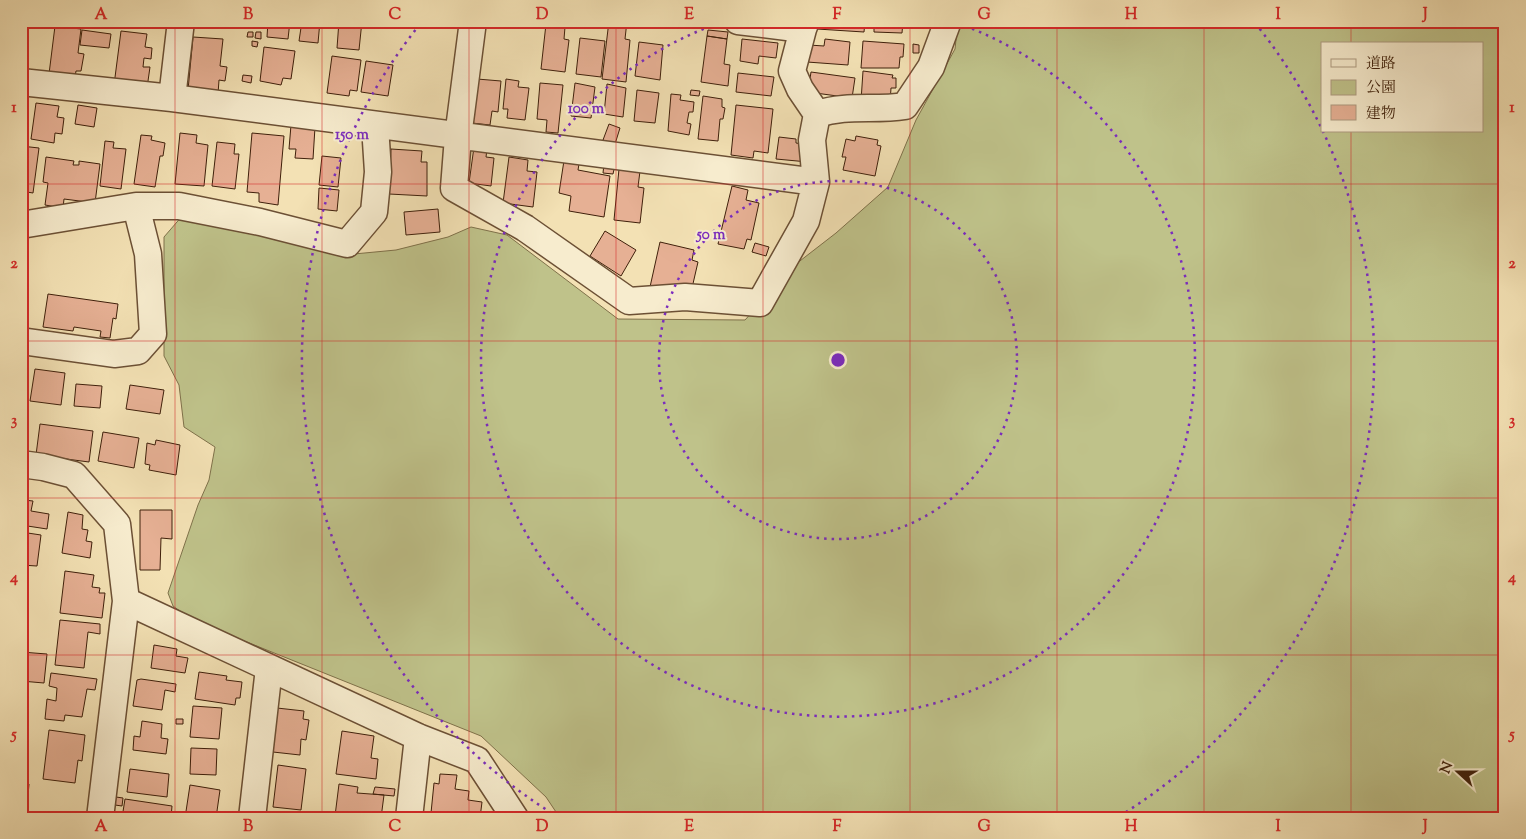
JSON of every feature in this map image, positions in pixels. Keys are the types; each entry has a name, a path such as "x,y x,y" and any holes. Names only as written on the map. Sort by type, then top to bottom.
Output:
{"street":[{"path":"172,98 181,21"},
{"path":"472,21 454,188 525,228 629,301 685,297 760,303 806,221 816,182 812,140 817,114 800,89 792,71 804,25 738,21"},
{"path":"817,114 837,108 883,109 905,106 931,67 948,21"},
{"path":"21,82 172,98 458,137 816,182"},
{"path":"21,226 136,206 179,206 260,222 347,244 374,212 378,172 374,126"},
{"path":"21,341 114,354 138,351 153,334 148,254 136,206"},
{"path":"21,464 74,474 117,524 126,602 100,818"},
{"path":"126,602 418,737 477,760 515,818"},
{"path":"252,818 269,668"},
{"path":"409,818 418,737"}],"green space":[{"path":"958,21 1505,21 1505,818 560,818 546,797 481,736 192,620 173,606 168,593 198,505 209,480 215,447 184,427 179,385 164,356 164,237 183,215 354,254 396,250 448,237 471,227 507,235 618,319 745,320 796,264 836,233 888,187 916,120 955,49"}],"building":[{"path":"210,21 244,21 243,26"},
{"path":"268,21 290,21 288,39 267,37"},
{"path":"302,21 320,21 318,43 299,41"},
{"path":"339,21 362,21 359,50 337,48"},
{"path":"407,21 445,21 444,28"},
{"path":"609,21 627,21 625,39 630,40 626,82 602,79"},
{"path":"817,21 865,21 864,32 817,29"},
{"path":"874,21 903,21 902,33 874,32"},
{"path":"253,22 262,22 262,28 253,28"},
{"path":"546,24 565,27 564,39 569,40 565,72 541,69"},
{"path":"55,26 81,29 78,53 84,54 81,71 76,71 75,77 49,74"},
{"path":"82,30 111,34 109,48 80,45"},
{"path":"708,30 728,32 727,39 707,36"},
{"path":"121,31 147,34 145,47 152,48 151,59 144,58 143,67 150,67 147,88 114,85"},
{"path":"248,32 253,32 253,37 247,37"},
{"path":"256,32 261,32 261,39 255,38"},
{"path":"707,36 727,39 724,64 730,65 728,86 701,82"},
{"path":"193,37 223,39 220,66 227,67 225,81 219,80 218,94 188,90"},
{"path":"580,38 605,41 601,77 576,74"},
{"path":"742,39 778,43 776,58 759,56 758,64 740,61"},
{"path":"825,39 850,42 848,65 807,62 809,45 824,46"},
{"path":"252,41 258,42 257,47 252,46"},
{"path":"863,41 904,44 903,57 900,57 899,68 861,68"},
{"path":"639,42 663,45 660,80 635,76"},
{"path":"913,44 919,45 919,53 913,53"},
{"path":"264,47 295,51 291,79 283,78 281,85 260,81"},
{"path":"332,56 361,60 357,91 350,90 349,96 327,93"},
{"path":"366,61 393,65 388,96 361,92"},
{"path":"863,71 893,75 892,78 896,78 896,88 891,88 890,103 861,101"},
{"path":"811,72 855,78 852,98 808,92"},
{"path":"738,73 774,77 771,96 736,92"},
{"path":"243,75 252,76 251,83 242,81"},
{"path":"477,79 501,81 498,112 492,111 490,125 472,123"},
{"path":"506,79 519,81 518,87 529,88 525,120 507,118 508,109 503,109"},
{"path":"540,83 563,85 558,133 546,132 547,120 537,119"},
{"path":"575,83 595,87 591,118 571,116"},
{"path":"607,84 626,88 623,117 604,114"},
{"path":"637,90 659,93 655,123 634,121"},
{"path":"691,90 700,91 699,96 690,95"},
{"path":"671,94 681,95 680,100 694,102 693,112 689,112 687,123 691,124 689,135 668,131"},
{"path":"703,96 722,99 722,107 725,108 723,119 720,119 718,141 698,139"},
{"path":"36,103 59,106 57,117 64,118 62,134 55,133 54,143 31,139"},
{"path":"78,105 97,108 94,127 75,124"},
{"path":"736,105 773,109 768,153 754,151 753,158 731,155"},
{"path":"609,124 620,128 615,144 603,140"},
{"path":"291,125 315,127 313,159 295,158 296,149 289,149"},
{"path":"180,133 197,135 196,143 208,145 204,186 175,184"},
{"path":"252,133 284,136 278,205 259,202 259,193 247,192"},
{"path":"141,135 152,136 151,140 165,143 163,156 160,156 155,187 134,184"},
{"path":"856,136 878,140 877,145 881,146 875,176 843,170 846,157 842,157 846,139 855,141"},
{"path":"779,137 796,139 796,143 810,145 808,162 776,159"},
{"path":"105,141 114,142 113,148 126,149 121,189 100,186"},
{"path":"217,142 235,144 234,154 239,154 235,189 212,186"},
{"path":"21,146 39,148 33,193 21,191"},
{"path":"474,147 487,149 486,157 494,158 491,186 469,183"},
{"path":"391,149 422,151 421,162 427,162 427,196 389,194"},
{"path":"565,154 580,158 578,170 610,176 604,217 569,211 571,196 559,193"},
{"path":"322,156 341,158 338,187 319,185"},
{"path":"46,157 74,161 73,165 79,165 79,161 100,164 95,203 64,199 63,208 45,205 48,183 43,182"},
{"path":"509,157 528,160 527,171 537,172 533,207 503,203"},
{"path":"604,164 615,165 613,174 603,173"},
{"path":"619,169 640,171 638,187 644,188 640,223 614,220"},
{"path":"732,186 748,190 746,200 759,203 751,240 747,239 744,249 718,244"},
{"path":"319,188 339,190 337,211 318,209"},
{"path":"438,209 440,232 406,235 404,212"},
{"path":"605,231 636,250 621,276 590,256"},
{"path":"660,242 694,250 692,260 698,262 692,288 650,287"},
{"path":"755,243 769,247 766,256 752,252"},
{"path":"48,294 118,304 116,319 113,318 110,338 100,337 101,331 74,327 73,331 43,327"},
{"path":"35,369 65,373 61,405 30,401"},
{"path":"76,384 102,386 100,408 74,406"},
{"path":"130,385 164,390 160,414 126,409"},
{"path":"40,424 93,431 89,462 36,455"},
{"path":"103,432 139,438 134,468 98,461"},
{"path":"156,440 180,445 176,475 149,470 150,465 145,464 147,443 155,445"},
{"path":"21,491 26,492 24,500 33,501 31,511 49,514 47,529 21,525"},
{"path":"140,510 172,510 172,539 161,538 160,570 140,570"},
{"path":"68,512 83,515 82,529 88,530 86,541 92,542 90,558 62,553"},
{"path":"21,532 41,535 37,566 21,565"},
{"path":"65,571 94,575 92,587 100,588 99,593 105,593 102,618 60,613"},
{"path":"21,581 28,582 26,593 22,593 21,602"},
{"path":"60,620 100,624 100,634 88,632 84,668 55,665"},
{"path":"154,645 177,649 176,656 188,658 185,673 151,668"},
{"path":"21,652 47,654 44,683 21,681"},
{"path":"199,672 227,676 226,680 242,682 240,698 236,698 235,705 195,699"},
{"path":"51,673 97,679 95,690 87,689 82,717 65,715 64,721 45,719 47,699 56,701 57,688 49,686"},
{"path":"137,680 176,684 175,692 165,690 162,710 133,706"},
{"path":"193,706 222,708 219,739 190,737"},
{"path":"277,708 304,711 303,719 309,720 306,740 301,739 300,755 273,752"},
{"path":"176,719 183,719 183,724 176,724"},
{"path":"142,721 162,724 161,738 168,739 166,754 133,750 134,736 140,737"},
{"path":"49,730 85,735 82,761 78,760 75,783 43,779"},
{"path":"342,731 374,736 371,758 378,759 376,779 336,774"},
{"path":"191,748 217,749 216,775 190,774"},
{"path":"278,765 306,769 301,810 273,807"},
{"path":"130,769 169,774 167,797 127,792"},
{"path":"440,774 457,775 455,789 469,791 468,800 482,802 480,818 431,813 434,783 439,784"},
{"path":"22,783 29,784 27,806 21,805"},
{"path":"339,784 358,787 357,793 384,795 381,818 335,816"},
{"path":"190,785 220,790 216,818 185,818"},
{"path":"375,787 395,789 394,796 373,794"},
{"path":"116,797 123,798 122,806 115,805"},
{"path":"125,799 172,806 171,818 122,818"}]}
